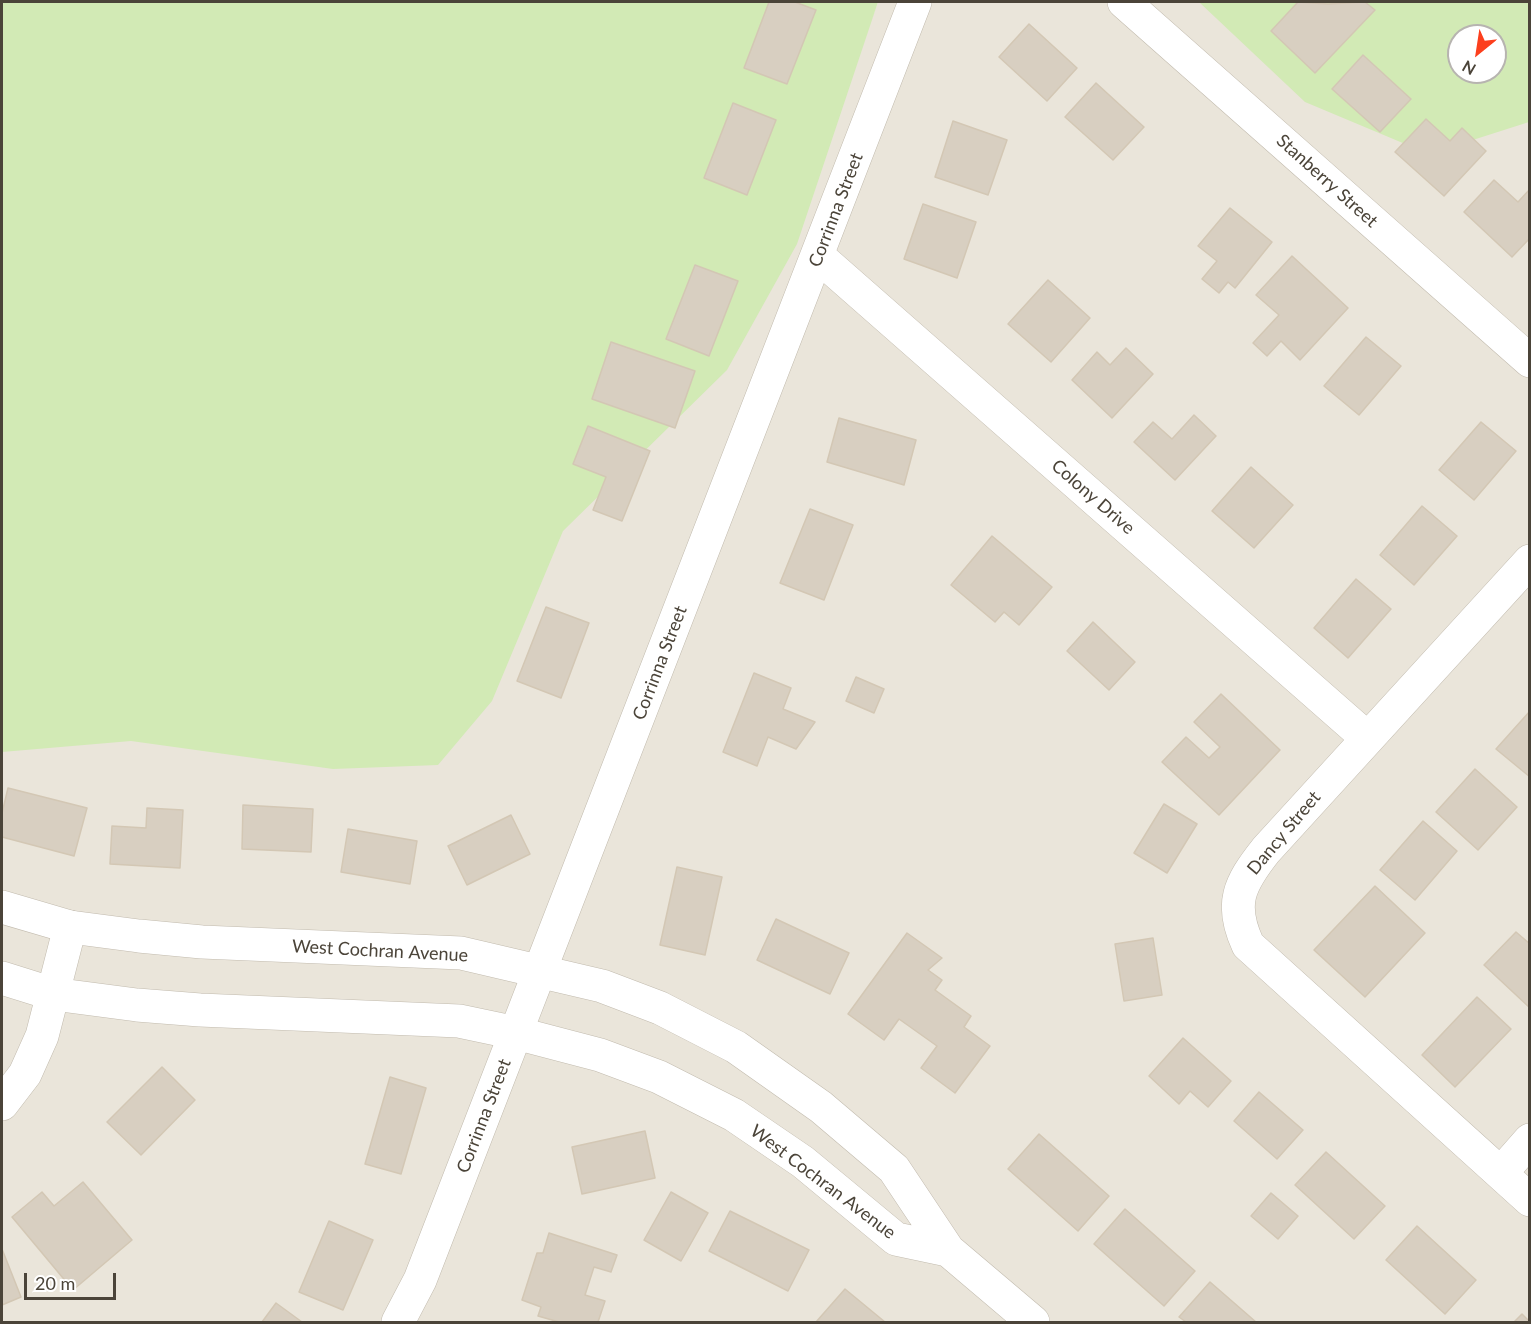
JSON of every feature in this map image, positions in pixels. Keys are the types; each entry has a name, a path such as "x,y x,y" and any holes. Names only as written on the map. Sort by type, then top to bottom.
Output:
{"street":[{"name":"Corrinna Street","path":"398,1323 420,1280 819,256 915,2"},
{"name":"Stanberry Street","path":"1124,2 1530,361"},
{"name":"Colony Drive","path":"819,256 1367,738"},
{"name":"Dancy Street","path":"1530,561 1367,738 1253,867 1242,885 1237,905 1239,926 1248,945 1530,1200"},
{"name":"West Cochran Avenue","path":"2,907 70,927 202,942 461,953 602,986 660,1008 736,1047 805,1094 894,1169 948,1250 1033,1323"},
{"path":"2,1104 25,1074 42,1036 70,927"},
{"name":"West Cochran Avenue","path":"2,978 53,994 200,1010 459,1021 600,1055 659,1077 734,1115 803,1162 896,1239 948,1250"},
{"path":"1501,1173 1530,1140"}],"shaded area":[{"path":"848,2 872,18 878,2 1529,2 1529,1322 2,1322 2,473"}],"green space":[{"path":"2,2 878,2 797,244 727,370 563,531 492,701 438,765 333,769 131,741 2,752"},
{"path":"1199,2 1529,2 1529,122 1429,154 1305,102"}],"building":[{"path":"769,2 795,2 816,10 787,84 744,68"},
{"path":"1298,2 1328,4 1365,2 1375,10 1315,73 1271,31"},
{"path":"1029,24 1077,68 1047,101 999,57"},
{"path":"1363,55 1411,99 1380,132 1332,89"},
{"path":"1096,83 1144,127 1113,160 1065,117"},
{"path":"733,103 776,120 747,195 704,178"},
{"path":"1426,119 1450,141 1462,128 1486,151 1444,196 1395,152"},
{"path":"953,121 1007,140 988,195 935,177"},
{"path":"1494,180 1518,202 1530,189 1530,238 1512,257 1464,212"},
{"path":"923,204 976,222 957,278 904,259"},
{"path":"1230,208 1272,242 1235,288 1228,282 1219,293 1202,279 1217,261 1198,246"},
{"path":"1292,256 1348,308 1300,360 1281,341 1267,356 1253,343 1279,315 1256,295"},
{"path":"695,265 738,281 709,356 666,339"},
{"path":"1048,280 1090,318 1051,362 1008,324"},
{"path":"1366,337 1401,366 1359,415 1324,386"},
{"path":"611,342 695,371 675,428 592,399"},
{"path":"1126,348 1153,374 1112,418 1072,380 1097,352 1110,365"},
{"path":"1194,415 1216,436 1175,480 1134,442 1153,422 1172,439"},
{"path":"839,418 916,440 904,485 827,462"},
{"path":"1481,422 1516,451 1474,500 1439,470"},
{"path":"588,426 650,451 622,521 593,510 606,477 573,464"},
{"path":"1251,467 1293,505 1254,548 1212,511"},
{"path":"1422,506 1457,536 1414,585 1380,555"},
{"path":"810,509 853,525 824,600 780,583"},
{"path":"992,536 1052,587 1019,625 1004,612 995,622 951,585"},
{"path":"1356,579 1391,609 1348,658 1314,628"},
{"path":"546,607 589,623 561,698 517,681"},
{"path":"1093,622 1135,662 1109,690 1067,651"},
{"path":"754,673 791,688 783,709 815,722 796,749 768,737 757,766 723,752"},
{"path":"856,677 884,689 874,713 846,701"},
{"path":"1221,694 1280,750 1219,815 1162,762 1186,737 1209,758 1220,747 1194,722"},
{"path":"1530,711 1530,777 1496,749"},
{"path":"1475,769 1517,807 1478,850 1436,812"},
{"path":"8,788 87,808 74,856 2,837 2,813"},
{"path":"1164,804 1197,824 1167,873 1134,853"},
{"path":"243,805 313,809 311,852 242,849"},
{"path":"147,808 183,810 180,868 110,864 112,826 146,828"},
{"path":"511,815 530,854 467,885 448,846"},
{"path":"1423,821 1457,851 1415,900 1380,870"},
{"path":"348,829 417,841 410,884 341,872"},
{"path":"677,867 722,877 705,955 660,945"},
{"path":"1375,886 1425,933 1365,997 1314,950"},
{"path":"776,919 849,953 830,994 757,960"},
{"path":"1516,932 1530,944 1530,1008 1484,965"},
{"path":"907,933 942,958 928,970 942,980 935,990 971,1016 964,1027 990,1046 955,1093 921,1068 937,1046 899,1019 884,1040 848,1014"},
{"path":"1153,938 1162,995 1124,1001 1115,944"},
{"path":"1477,997 1511,1029 1455,1087 1422,1055"},
{"path":"1183,1038 1231,1081 1208,1107 1190,1091 1179,1104 1149,1076"},
{"path":"162,1067 195,1100 141,1155 107,1122"},
{"path":"390,1077 426,1088 401,1174 365,1164"},
{"path":"1259,1092 1303,1130 1277,1159 1234,1121"},
{"path":"645,1131 655,1178 582,1194 572,1147"},
{"path":"1039,1134 1109,1196 1078,1231 1008,1169"},
{"path":"1326,1152 1385,1206 1354,1239 1295,1185"},
{"path":"83,1182 132,1240 73,1290 12,1217 42,1192 54,1206"},
{"path":"671,1192 708,1213 681,1261 644,1240"},
{"path":"1271,1193 1298,1216 1278,1239 1251,1216"},
{"path":"1125,1209 1195,1271 1164,1306 1094,1244"},
{"path":"730,1211 809,1250 788,1291 709,1251"},
{"path":"329,1221 373,1240 343,1310 299,1292"},
{"path":"1417,1226 1476,1280 1445,1314 1386,1260"},
{"path":"549,1233 617,1255 611,1272 594,1267 585,1295 605,1301 598,1322 559,1322 538,1316 541,1307 522,1300 537,1253 543,1253"},
{"path":"2,1249 21,1297 2,1305"},
{"path":"1210,1282 1256,1322 1186,1322 1179,1317"},
{"path":"845,1289 885,1322 816,1322"},
{"path":"276,1303 302,1322 262,1322"},
{"path":"1522,1314 1530,1322 1514,1322"}]}
